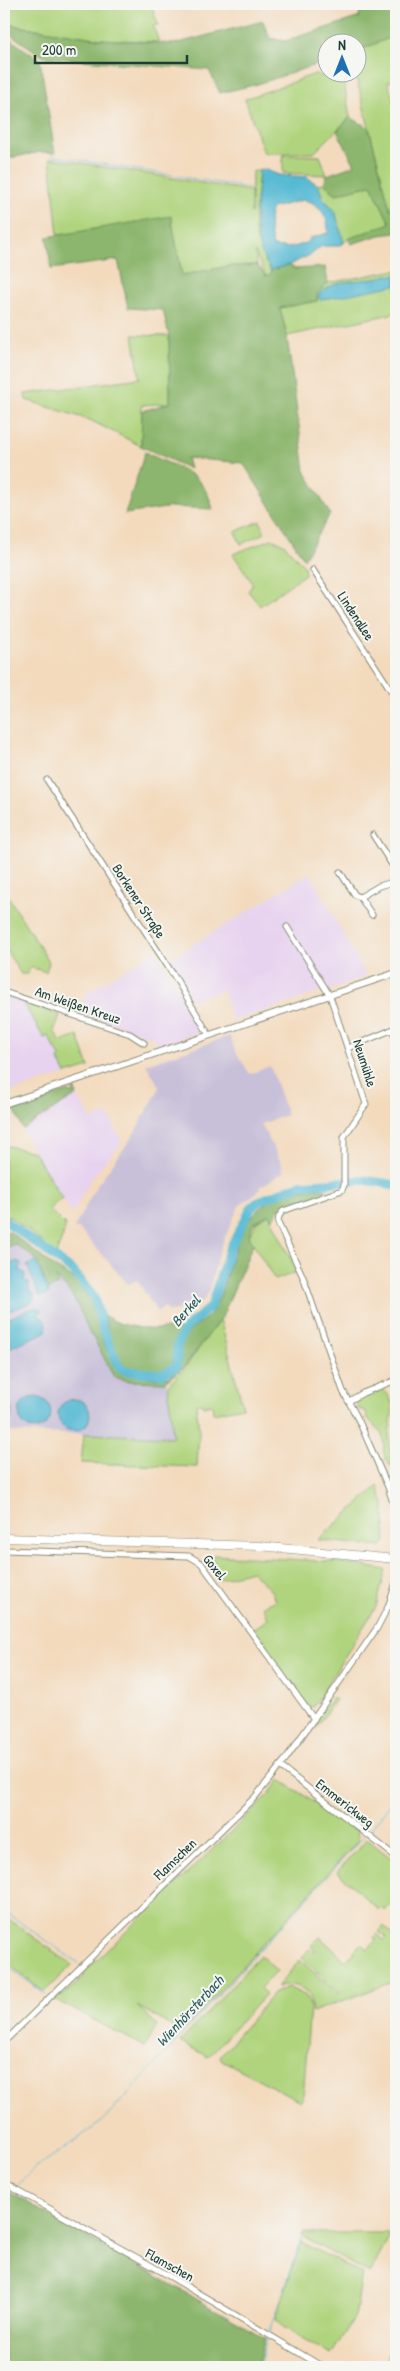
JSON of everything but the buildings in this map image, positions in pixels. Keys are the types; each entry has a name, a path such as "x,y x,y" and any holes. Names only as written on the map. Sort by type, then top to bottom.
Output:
{"main road":[{"path":"4,1538 259,1546 396,1559"}],"street":[{"name":"Lindenallee","path":"313,570 396,698"},
{"name":"Borkener Straße","path":"47,780 176,980 209,1035"},
{"path":"373,836 396,871"},
{"path":"340,872 355,895 360,897 372,915"},
{"path":"360,897 379,886 396,881"},
{"path":"287,927 330,996"},
{"path":"4,1104 396,973"},
{"name":"Am Weißen Kreuz","path":"4,992 130,1034 144,1043"},
{"name":"Neumühle","path":"330,996 366,1104 344,1137 343,1188 283,1211 278,1220 303,1277 343,1391 349,1401"},
{"path":"348,1048 394,1029 396,1039"},
{"path":"396,1380 363,1393 349,1401 388,1487 396,1512"},
{"name":"Goxel","path":"4,1550 188,1556 195,1558 201,1563 314,1719"},
{"name":"Flamschen","path":"4,2042 255,1797 314,1719 377,1628 388,1607 396,1583"},
{"name":"Emmerickweg","path":"280,1766 396,1857"},
{"name":"Flamschen","path":"4,2183 159,2270 323,2367"}],"shaded area":[{"path":"310,873 366,976 329,990 319,978 324,991 232,1021 223,990 191,1000 169,962 170,959"},
{"path":"155,951 201,1027 200,1032 159,1045 155,1044 155,1038 84,1013 84,995"},
{"path":"4,995 25,1003 44,1038 48,1036 60,1057 58,1059 66,1074 4,1094"},
{"path":"230,1036 235,1051 250,1074 270,1066 287,1115 261,1124 283,1166 281,1168 284,1172 260,1187 261,1189 239,1206 221,1246 208,1292 203,1301 168,1312 165,1307 157,1312 137,1280 128,1284 80,1230 74,1228 97,1185 131,1139 159,1089 146,1064"},
{"path":"77,1095 92,1120 107,1113 122,1142 90,1180 72,1214 36,1157 23,1129"},
{"path":"15,1244 37,1260 48,1290 58,1285 55,1277 68,1288 76,1301 90,1335 93,1336 114,1377 129,1381 165,1382 168,1385 173,1437 4,1432 4,1249"}],"green space":[{"path":"4,4 151,4 158,25 153,26 159,42 101,39 4,24"},
{"path":"382,4 396,4 396,35 368,47 368,32 318,32 318,64 258,84 220,93 209,70 44,57 4,30 4,24 101,39 174,44 263,21 270,38 285,41 360,17 359,13"},
{"path":"4,35 40,60 55,153 41,152 4,159"},
{"path":"396,35 396,79 388,82 396,112 396,211 390,209 357,82 368,82 368,47"},
{"path":"315,74 318,75 318,82 338,82 344,84 350,117 314,153 264,153 245,99"},
{"path":"350,117 369,128 390,209 396,211 396,233 380,235 351,244 348,239 390,223 371,185 336,194 324,183 327,175 355,165 337,131"},
{"path":"283,155 320,156 327,175 283,173"},
{"path":"50,158 251,191 251,213 252,172 259,170 255,228 257,240 271,275 266,276 255,252 257,265 230,266 182,275 171,217 58,236"},
{"path":"324,183 336,194 371,185 391,223 348,239 344,243 335,211 323,198 318,185"},
{"path":"171,216 182,275 230,266 257,265 266,276 270,275 271,270 289,265 295,269 325,267 328,283 317,294 317,301 280,308 287,336 305,471 330,514 304,559 243,463 187,458 190,469 141,446 142,411 170,403 169,336 163,310 128,308 118,260 51,269 47,237"},
{"path":"396,270 396,313 287,336 280,308 317,301 317,294 328,283"},
{"path":"133,335 169,336 170,403 142,405 141,446 90,420 26,400 25,394 140,378"},
{"path":"145,452 178,467 195,478 202,485 213,509 172,507 125,514"},
{"path":"260,521 265,533 241,544 235,532"},
{"path":"272,539 284,544 304,566 305,574 260,606 248,591 253,584 233,554"},
{"path":"4,890 49,962 46,972 30,967 28,974 21,974 4,947"},
{"path":"23,1003 60,1015 54,1031 61,1042 78,1036 89,1067 66,1074 58,1059 60,1057 48,1036 44,1038"},
{"path":"74,1088 77,1095 23,1129 14,1109 68,1091 73,1094"},
{"path":"4,1145 34,1152 62,1198 49,1209 66,1226 56,1255 29,1231 4,1213"},
{"path":"321,1188 327,1191 279,1209 272,1220 268,1214 253,1224 248,1237 253,1244 222,1317 185,1366 165,1382 129,1381 114,1377 93,1337 90,1335 77,1304 63,1284 56,1278 58,1285 48,1290 37,1260 15,1244 4,1249 4,1231 10,1232 53,1266 77,1281 91,1301 103,1343 119,1372 155,1378 169,1377 181,1365 180,1346 186,1334 207,1317 215,1307 221,1294 234,1251 249,1221 269,1201 283,1194"},
{"path":"269,1214 297,1272 275,1280 249,1237 256,1223"},
{"path":"104,1316 121,1324 147,1329 180,1329 174,1346 173,1367 164,1371 127,1367 114,1351"},
{"path":"220,1319 243,1407 213,1413 212,1404 203,1406 203,1403 196,1404 199,1430 197,1467 81,1463 84,1434 173,1437 168,1385 184,1369"},
{"path":"381,1388 387,1393 392,1404 389,1443 395,1466 390,1465 385,1456 382,1435 368,1418 366,1411 358,1409 357,1403 360,1397"},
{"path":"378,1486 384,1504 386,1542 380,1547 318,1540"},
{"path":"213,1555 339,1562 386,1570 376,1607 313,1707 306,1705 252,1630 268,1619 263,1606 275,1601 272,1592 252,1571 216,1580"},
{"path":"333,1697 336,1700 294,1756 291,1753"},
{"path":"280,1780 356,1829 359,1840 182,2032 137,2006 157,2025 145,2047 54,1999 62,1996 85,1976 82,1974 263,1801"},
{"path":"367,1839 396,1862 396,1898 385,1911 381,1907 379,1910 337,1872"},
{"path":"4,1916 72,1965 44,1992 4,1961"},
{"path":"384,1926 392,1934 396,1930 396,1981 312,2012 310,1996 302,1990 291,1985 277,1987 300,1960 338,1994 339,1992 302,1958 309,1949 313,1952 315,1950 311,1946 320,1937 346,1961 361,1943 368,1949 376,1940 374,1937 377,1934 384,1940 386,1937 379,1932"},
{"path":"260,1955 277,1971 260,1988 266,1994 208,2057 180,2042"},
{"path":"288,1987 306,1996 310,2006 303,2097 300,2101 222,2060 220,2056 274,1993"},
{"path":"4,2189 265,2338 257,2367 4,2367"},
{"path":"303,2233 391,2233 370,2274 301,2236"},
{"path":"301,2242 362,2274 355,2317 331,2355 283,2327 276,2318"},
{"path":"396,2350 396,2367 385,2367 389,2351"}],"water":[{"path":"259,170 266,170 279,175 307,177 318,185 323,198 335,211 344,243 337,246 322,246 312,254 289,265 271,270 264,259 257,235 256,209","holes":["303,200 309,201 318,207 325,216 328,233 310,238 309,241 301,245 287,248 273,246 269,221 272,208"]},
{"path":"387,275 396,276 396,285 319,299 319,294 326,288 334,285"},
{"path":"17,1261 21,1263 20,1271 25,1273 24,1281 29,1283 29,1291 34,1294 34,1298 32,1302 4,1313 4,1266"},
{"path":"36,1262 49,1293 40,1297 27,1265"},
{"path":"36,1307 42,1310 38,1316 47,1323 46,1332 4,1350 4,1320"},
{"path":"35,1397 47,1401 51,1413 47,1425 35,1429 23,1425 19,1413 23,1401"},
{"path":"4,1398 10,1405 12,1412 10,1419 4,1426"},
{"path":"74,1399 86,1403 90,1415 86,1427 74,1431 62,1427 58,1415 62,1403"}],"waterway":[{"path":"53,156 250,188"},
{"name":"Berkel","path":"4,1220 73,1271 94,1297 103,1330 119,1367 127,1371 162,1374 177,1366 177,1345 185,1329 211,1306 229,1250 251,1208 259,1201 299,1185 365,1180 396,1185"},
{"name":"Wienhörsterbach","path":"369,1832 396,1795"},
{"name":"Wienhörsterbach","path":"17,2186 34,2169 103,2121 364,1836"},
{"path":"4,1911 78,1963"},
{"path":"4,1964 46,1995"},
{"name":"Wienhörsterbach","path":"4,2201 12,2193"},
{"path":"270,2331 302,2238"},
{"path":"259,2367 267,2338"}]}
